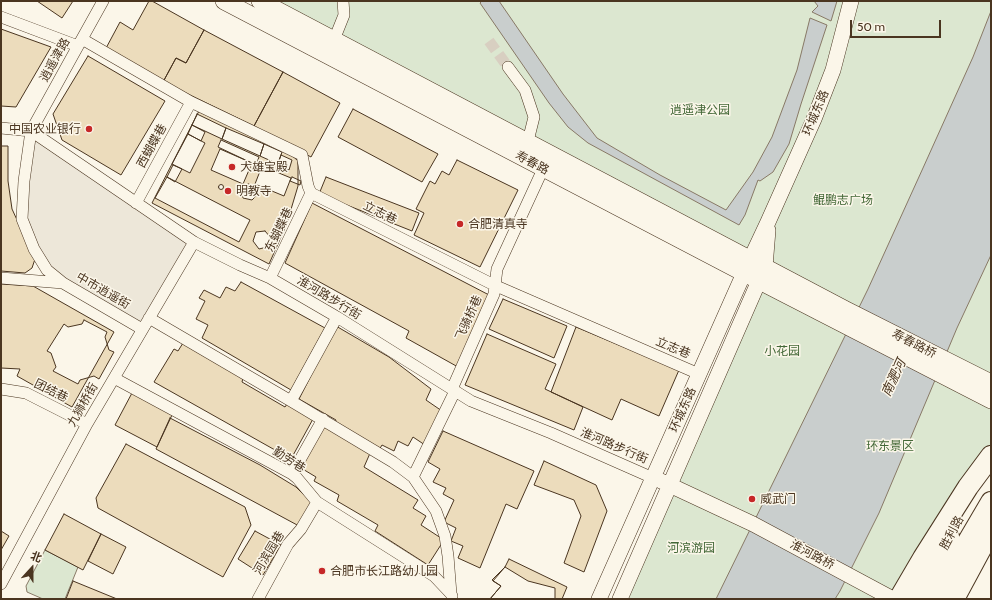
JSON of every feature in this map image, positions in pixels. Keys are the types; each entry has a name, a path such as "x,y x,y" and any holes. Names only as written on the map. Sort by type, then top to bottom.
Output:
{"highway":[{"path":"900,599 935,539 968,487 991,456"},
{"name":"胜利路","path":"920,599 948,539 972,498 991,471"},
{"name":"胜利路","path":"934,599 991,502"},
{"path":"954,599 991,532"}],"main road":[{"name":"寿春路","path":"224,1 543,169 754,270 843,316"},
{"name":"寿春路","path":"260,1 528,141 754,270"},
{"name":"寿春路桥","path":"843,316 982,383 991,400"}],"street":[{"name":"逍遥津路","path":"31,131 102,1"},
{"path":"334,40 344,15 344,1"},
{"name":"环城东路","path":"620,599 670,485 754,270 768,222 834,70 852,1"},
{"path":"1,17 80,43 191,102 302,155 308,186 311,193"},
{"path":"508,67 525,90 534,117 528,141"},
{"name":"西蝴蝶巷","path":"136,203 191,102"},
{"name":"淮河路步行街","path":"1,128 31,131 194,242 270,278 337,317 471,401 551,433 653,478"},
{"path":"31,131 24,181 22,219 34,249 47,270 63,283"},
{"name":"飞骑桥巷","path":"413,477 453,390 494,294 497,269 543,169"},
{"name":"东蝴蝶巷","path":"270,278 311,193"},
{"name":"立志巷","path":"311,193 494,285 699,374"},
{"name":"九狮桥街","path":"1,584 87,424 194,242"},
{"name":"环城东路","path":"599,599 699,374 754,270"},
{"name":"中市逍遥街","path":"1,278 63,283 142,329"},
{"path":"291,400 337,317"},
{"path":"150,318 291,400 393,462 413,477 436,511 445,536 452,596"},
{"name":"勤劳巷","path":"114,378 292,474 317,502 434,576 452,596"},
{"name":"团结巷","path":"1,389 26,393 87,424"},
{"path":"292,474 322,419"},
{"name":"淮河路桥","path":"653,478 753,524 893,599"},
{"name":"河滨园巷","path":"258,599 288,544 301,528 317,502"}],"green space":[{"path":"260,1 991,1 991,383 750,259"},
{"path":"759,280 991,400 991,456 899,599 620,599"},
{"path":"45,550 78,567 65,599 43,599 27,592 26,586"}],"shaded area":[{"path":"31,131 194,242 142,329 47,270 22,219"}],"water":[{"path":"482,1 499,1 563,94 597,138 660,175 726,210 753,172 772,137 797,70 810,18 827,25 789,144 773,172 760,181 758,180 745,215 739,225 588,143 568,127 549,103 480,3"},
{"path":"814,1 837,1 831,21 812,12 818,6"},
{"name":"南淝河","path":"991,11 991,255 957,328 879,513 835,599 716,599 868,289 973,57"}],"building":[{"path":"37,1 73,1 62,18"},
{"path":"149,1 152,1 204,30 186,63 176,58 163,82 105,50 120,22 133,30"},
{"path":"1,29 51,47 16,107 1,106"},
{"path":"204,30 283,72 254,126 163,82 176,58 186,63"},
{"path":"88,56 165,101 121,175 62,140 53,114"},
{"path":"283,72 340,103 311,157 254,126"},
{"path":"353,109 438,154 422,182 338,137"},
{"name":"明教寺","path":"199,111 285,149 298,161 298,186 286,226 269,264 152,203"},
{"path":"197,114 226,128 222,139 192,125"},
{"path":"192,125 205,132 201,141 188,134"},
{"path":"226,128 264,144 260,156 222,139"},
{"path":"188,134 205,143 190,173 172,164"},
{"path":"221,140 259,157 256,165 218,147"},
{"path":"264,144 282,152 278,164 260,156"},
{"path":"1,146 8,146 8,181 12,209 35,259 32,268 25,273 1,271"},
{"name":"大雄宝殿","path":"220,149 252,163 243,184 211,170"},
{"path":"281,155 292,160 289,170 277,165"},
{"name":"合肥清真寺","path":"457,160 518,190 480,267 414,235 424,213 416,209 430,181 435,184 442,171 449,175"},
{"path":"173,165 182,169 175,182 167,177"},
{"path":"262,166 291,178 284,196 255,184"},
{"name":"明教寺","path":"167,177 250,220 239,242 155,198"},
{"path":"292,177 301,181 300,185 290,181"},
{"path":"326,177 419,213 412,231 319,194"},
{"path":"221,184 224,187 221,190 218,187"},
{"path":"248,184 256,186 258,194 252,200 243,198 242,189"},
{"path":"312,203 491,296 458,367 406,338 409,331 285,263"},
{"path":"265,231 271,238 267,247 259,249 253,241 256,232"},
{"path":"241,282 325,328 291,390 202,338 208,325 196,319 205,301 199,298 204,290 220,298 226,287 235,291"},
{"path":"1,284 33,286 114,332 72,407 17,376 20,369 1,368"},
{"path":"503,299 567,326 554,358 489,329"},
{"path":"84,320 107,332 105,337 109,350 114,352 99,379 94,376 80,380 78,384 53,371 56,367 51,353 47,351 64,324 68,327 82,324"},
{"path":"336,326 389,357 431,389 426,400 442,411 425,445 413,437 408,446 398,441 394,451 382,445 379,450 335,424 336,420 299,399"},
{"path":"576,327 679,370 659,416 621,399 612,420 551,392"},
{"path":"487,334 556,364 545,389 583,407 574,430 465,385"},
{"path":"183,343 243,378 242,382 285,407 287,404 313,419 291,459 154,382 174,349 178,351"},
{"path":"132,393 172,415 157,447 115,425"},
{"path":"170,418 260,465 296,487 312,503 299,526 156,449"},
{"path":"325,425 371,451 364,467 418,500 413,508 426,516 421,525 444,540 428,565 375,531 378,525 337,501 339,495 314,481 316,477 301,468"},
{"path":"443,431 534,471 517,509 506,504 480,568 458,558 463,546 451,541 456,528 444,522 454,500 443,494 446,488 433,482 440,469 428,462"},
{"path":"126,444 245,507 251,525 223,577 98,508 96,498"},
{"path":"544,461 596,485 607,511 584,572 564,563 581,516 574,500 534,485"},
{"path":"64,514 101,534 83,570 45,550"},
{"path":"1,531 9,536 1,550"},
{"path":"255,531 281,545 263,575 238,559"},
{"path":"101,534 126,547 113,574 88,561"},
{"path":"509,559 567,587 562,599 490,599 501,586 493,581 505,567"},
{"path":"505,567 528,581 555,588 555,599 490,599 501,586 492,580"},
{"path":"73,581 117,599 66,599"}],"tunnel":[{"path":"489,41 508,67"}],"place":[{"name":"中国农业银行","path":"89,129"},
{"name":"大雄宝殿","path":"232,167"},
{"name":"明教寺","path":"228,191"},
{"name":"合肥清真寺","path":"460,224"},
{"name":"威武门","path":"752,499"},
{"name":"合肥市长江路幼儿园","path":"322,571"}],"park label":[{"name":"逍遥津公园","path":"700,110"},
{"name":"鲲鹏志广场","path":"843,200"},
{"name":"小花园","path":"782,351"},
{"name":"环东景区","path":"890,446"},
{"name":"河滨游园","path":"691,548"}]}
